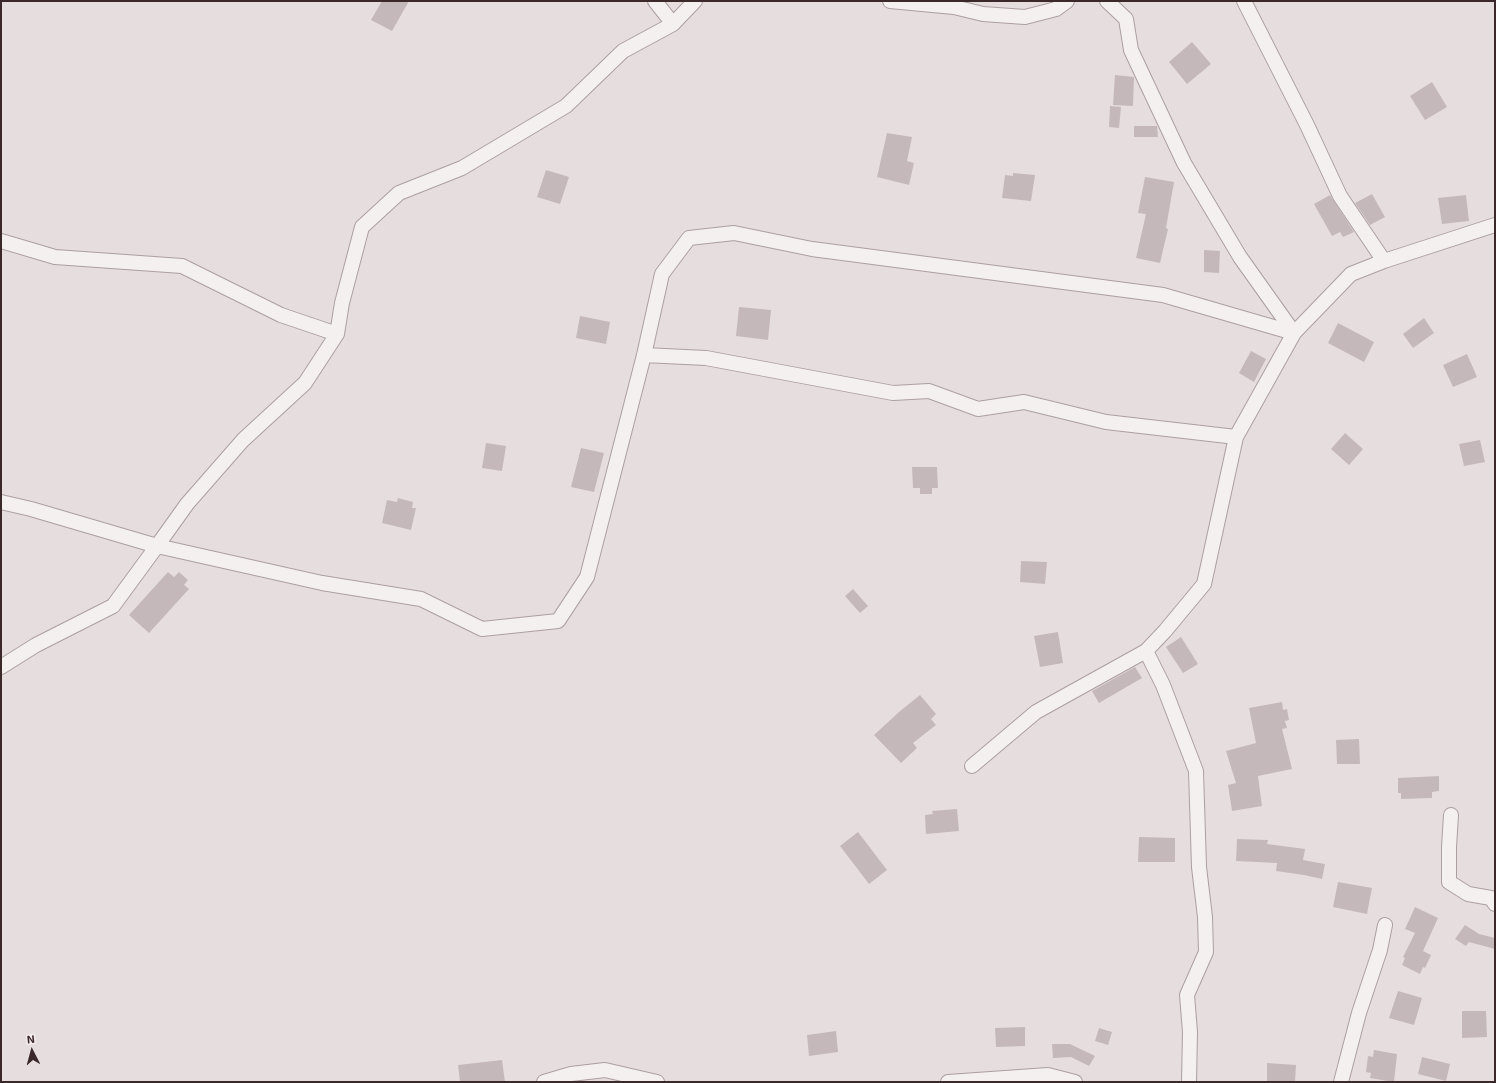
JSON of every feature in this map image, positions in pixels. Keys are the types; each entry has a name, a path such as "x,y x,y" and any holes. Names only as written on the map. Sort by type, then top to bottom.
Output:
{"street":[{"path":"655,1 673,24"},
{"path":"1,667 36,645 113,606 187,504 244,440 305,382 337,334 342,303 362,227 367,222 399,193 462,168 566,106 623,51 673,24 695,1"},
{"path":"890,1 954,7 983,14 1024,17 1056,9 1067,1"},
{"path":"1107,1 1126,19 1131,50 1184,163 1240,258 1294,333"},
{"path":"1244,1 1307,125 1340,196 1384,261"},
{"path":"972,766 1036,712 1146,651 1165,631 1204,584 1236,437 1294,333 1351,274 1384,261 1495,225"},
{"path":"1,502 157,546 322,583 421,599 482,629 558,621 587,577 644,355 662,274 689,238 734,233 812,249 1163,295 1294,333"},
{"path":"1,241 55,257 182,266 281,315 337,334"},
{"path":"644,355 706,358 893,393 929,391 978,409 1024,402 1106,422 1236,437"},
{"path":"1146,651 1163,685 1196,771 1199,867 1205,917 1206,952 1187,996 1190,1032 1188,1082"},
{"path":"1451,815 1449,882 1468,894 1491,898 1495,904"},
{"path":"1341,1082 1359,1013 1380,950 1385,925"},
{"path":"544,1082 571,1074 605,1070 657,1082"},
{"path":"948,1082 1048,1075 1075,1082"}],"building":[{"path":"382,1 409,1 392,31 371,20"},
{"path":"1192,42 1211,64 1187,84 1169,62"},
{"path":"1115,75 1134,77 1133,106 1113,105"},
{"path":"1432,82 1447,107 1425,120 1410,96"},
{"path":"1110,106 1121,107 1119,128 1109,127"},
{"path":"1134,126 1157,126 1158,137 1134,137"},
{"path":"887,133 912,137 907,161 914,163 909,185 877,177"},
{"path":"546,170 569,177 560,204 537,197"},
{"path":"1013,173 1035,175 1031,201 1002,198 1005,175 1013,176"},
{"path":"1145,177 1174,182 1166,228 1168,229 1160,263 1136,258 1146,214 1138,213"},
{"path":"1372,194 1385,217 1370,225 1355,203"},
{"path":"1330,195 1354,232 1343,237 1340,232 1332,236 1314,204"},
{"path":"1466,195 1469,221 1442,224 1438,198"},
{"path":"1204,250 1220,251 1219,273 1204,272"},
{"path":"739,307 771,310 768,340 736,336"},
{"path":"580,316 610,322 606,344 576,338"},
{"path":"1424,318 1434,333 1413,348 1403,334"},
{"path":"1338,323 1374,342 1364,362 1328,343"},
{"path":"1251,351 1266,359 1254,382 1239,373"},
{"path":"1467,354 1477,377 1453,387 1443,365"},
{"path":"1345,433 1363,449 1349,465 1331,449"},
{"path":"1480,440 1485,462 1464,466 1459,444"},
{"path":"486,443 506,446 502,471 482,468"},
{"path":"581,448 604,453 594,492 571,487"},
{"path":"912,467 937,467 938,488 932,488 932,494 920,494 920,488 913,488"},
{"path":"398,498 413,502 412,508 416,508 411,530 382,523 387,500 397,502"},
{"path":"1021,561 1047,562 1045,584 1020,582"},
{"path":"168,572 174,577 179,572 188,580 184,585 189,589 149,633 129,615"},
{"path":"853,589 868,606 860,613 845,596"},
{"path":"1058,632 1063,663 1040,667 1034,636"},
{"path":"1181,637 1198,664 1183,673 1166,647"},
{"path":"1135,667 1142,678 1099,703 1092,691"},
{"path":"920,695 936,714 931,719 936,725 913,743 917,748 901,763 874,735"},
{"path":"1282,702 1283,710 1287,709 1289,720 1285,721 1287,728 1282,729 1292,769 1258,776 1262,806 1232,811 1228,785 1236,783 1226,751 1256,743 1249,708"},
{"path":"1359,739 1360,764 1337,764 1336,740"},
{"path":"1439,776 1439,791 1432,792 1432,798 1401,799 1401,793 1398,793 1398,778"},
{"path":"957,809 959,831 926,834 925,815 933,814 932,811"},
{"path":"858,832 887,870 869,884 840,846"},
{"path":"1139,837 1175,838 1175,862 1138,862"},
{"path":"1237,839 1268,840 1267,844 1305,849 1303,860 1325,864 1322,879 1276,871 1277,863 1236,861"},
{"path":"1338,882 1372,888 1367,914 1333,907"},
{"path":"1415,907 1438,918 1423,951 1431,955 1425,968 1423,967 1420,974 1402,965 1405,958 1403,957 1415,933 1405,929"},
{"path":"1465,925 1479,934 1495,938 1495,949 1469,942 1466,946 1455,939"},
{"path":"1398,991 1422,998 1414,1025 1389,1018"},
{"path":"1462,1011 1486,1011 1487,1037 1462,1038"},
{"path":"1025,1027 1025,1046 996,1047 995,1028"},
{"path":"1099,1028 1112,1032 1108,1045 1095,1041"},
{"path":"836,1031 838,1052 809,1056 807,1035"},
{"path":"1052,1044 1070,1044 1095,1056 1089,1066 1071,1057 1053,1058"},
{"path":"1374,1050 1397,1054 1394,1082 1370,1078 1371,1073 1366,1072 1368,1056 1373,1057"},
{"path":"1422,1057 1450,1064 1446,1081 1418,1074"},
{"path":"502,1060 505,1082 460,1082 458,1065"},
{"path":"1267,1063 1296,1065 1295,1082 1267,1082"}]}
